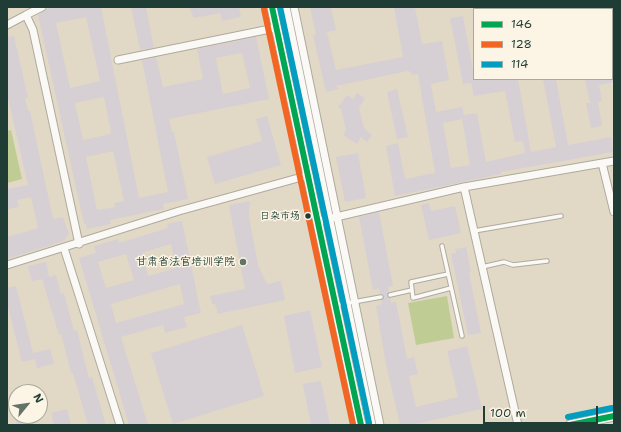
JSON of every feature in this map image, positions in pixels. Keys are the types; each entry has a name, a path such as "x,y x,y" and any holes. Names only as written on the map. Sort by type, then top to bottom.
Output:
{"main road":[{"path":"272,7 309,175 323,220"},
{"path":"285,7 323,220 341,304 371,425"},
{"path":"341,304 362,425"},
{"path":"570,425 614,416"}],"street":[{"path":"7,25 42,7"},
{"path":"294,7 380,425"},
{"path":"26,15 33,30 79,244"},
{"path":"118,60 276,28"},
{"path":"323,220 337,218 464,187 614,161"},
{"path":"602,163 614,212"},
{"path":"7,266 179,211 309,175"},
{"path":"464,187 518,425"},
{"path":"64,248 120,425"}],"lane":[{"path":"474,231 561,216"},
{"path":"442,246 462,336"},
{"path":"482,267 504,262 513,265 547,261"},
{"path":"448,274 410,282 413,298 451,288"},
{"path":"390,295 412,290"},
{"path":"341,304 381,297"}],"green space":[{"path":"11,130 22,179 7,183 7,131"},
{"path":"447,296 454,338 416,345 408,303"}],"building":[{"path":"57,7 101,7 139,198 168,192 142,60 156,57 163,87 203,79 197,49 256,37 269,99 169,119 172,132 174,132 188,199 163,204 164,209 110,220 111,224 87,229 86,224 84,224 38,15 46,9","holes":["86,17 100,81 70,88 56,23","242,53 250,88 223,94 216,58","104,97 111,132 110,134 83,140 75,103","113,151 124,201 114,203 115,207 97,210 86,157"]},
{"path":"131,7 146,7 154,48 140,50"},
{"path":"189,7 239,7 241,17 222,21 220,13 194,18"},
{"path":"310,7 331,7 336,30 327,32 336,70 403,57 394,7 415,7 422,44 442,41 449,80 431,84 436,112 462,107 464,115 477,113 486,162 525,153 523,141 515,142 505,91 474,96 471,83 463,84 450,18 463,16 473,69 473,80 518,80 531,152 556,147 543,80 556,80 568,145 611,137 613,152 501,172 501,174 395,196 386,146 398,143 405,179 435,173 418,74 412,75 411,72 408,71 336,86 339,89 326,92 313,35 316,35","holes":["462,119 470,165 451,168 443,123"]},
{"path":"14,36 28,98 25,98 28,111 30,111 53,219 63,217 69,234 64,241 7,259 7,237 38,228 31,197 17,200 19,207 8,209 7,204 7,189 28,185 7,94 7,37"},
{"path":"614,79 614,82 599,85 602,101 598,102 602,126 591,128 586,103 590,103 585,80"},
{"path":"397,89 408,137 397,139 387,92"},
{"path":"357,93 365,98 359,108 364,128 372,135 367,142 361,137 357,144 343,135 346,130 341,109 338,107 347,95 353,99"},
{"path":"267,116 281,165 215,184 207,157 262,141 256,119"},
{"path":"358,153 366,198 345,202 336,157"},
{"path":"250,201 249,217 258,265 267,284 281,281 285,300 218,314 215,304 212,304 210,296 245,289 229,205"},
{"path":"429,203 431,211 455,206 461,233 429,240 421,205"},
{"path":"379,212 393,286 388,287 389,292 387,295 390,298 391,303 396,302 407,359 414,357 418,374 409,376 416,407 458,397 447,351 467,346 482,409 411,425 400,425 386,364 376,306 382,304 381,300 384,296 380,294 379,288 373,290 359,217"},
{"path":"182,221 201,313 184,317 187,327 165,333 163,325 121,337 148,425 129,425 79,258 96,253 94,246 118,239 119,243 168,228 167,224","holes":["171,244 176,268 148,276 142,253","126,254 134,280 106,288 98,262","180,284 184,304 116,323 111,304"]},
{"path":"466,247 471,272 469,273 481,333 468,335 451,254 456,253 455,249"},
{"path":"46,262 49,277 56,275 61,294 64,293 74,331 77,330 89,378 92,377 106,425 88,425 73,373 71,373 61,334 59,335 42,279 32,281 28,266"},
{"path":"16,286 33,353 50,349 54,364 37,368 35,359 22,362 7,303 7,288"},
{"path":"310,310 322,367 295,373 284,316"},
{"path":"242,325 264,396 173,424 151,353"},
{"path":"321,381 330,425 311,425 303,384"},
{"path":"67,409 71,425 54,425 51,413"},
{"path":"17,424 31,425 17,425"}],"transit line":[{"name":"146","path":"272,7 361,425"},
{"name":"114","path":"280,7 369,423"},
{"name":"128","path":"264,9 353,425"},
{"name":"114","path":"568,417 612,408"},
{"name":"146","path":"570,425 614,416"}],"place":[{"name":"日杂市场","path":"308,216"},
{"name":"甘肃省法官培训学院","path":"243,262"}]}
